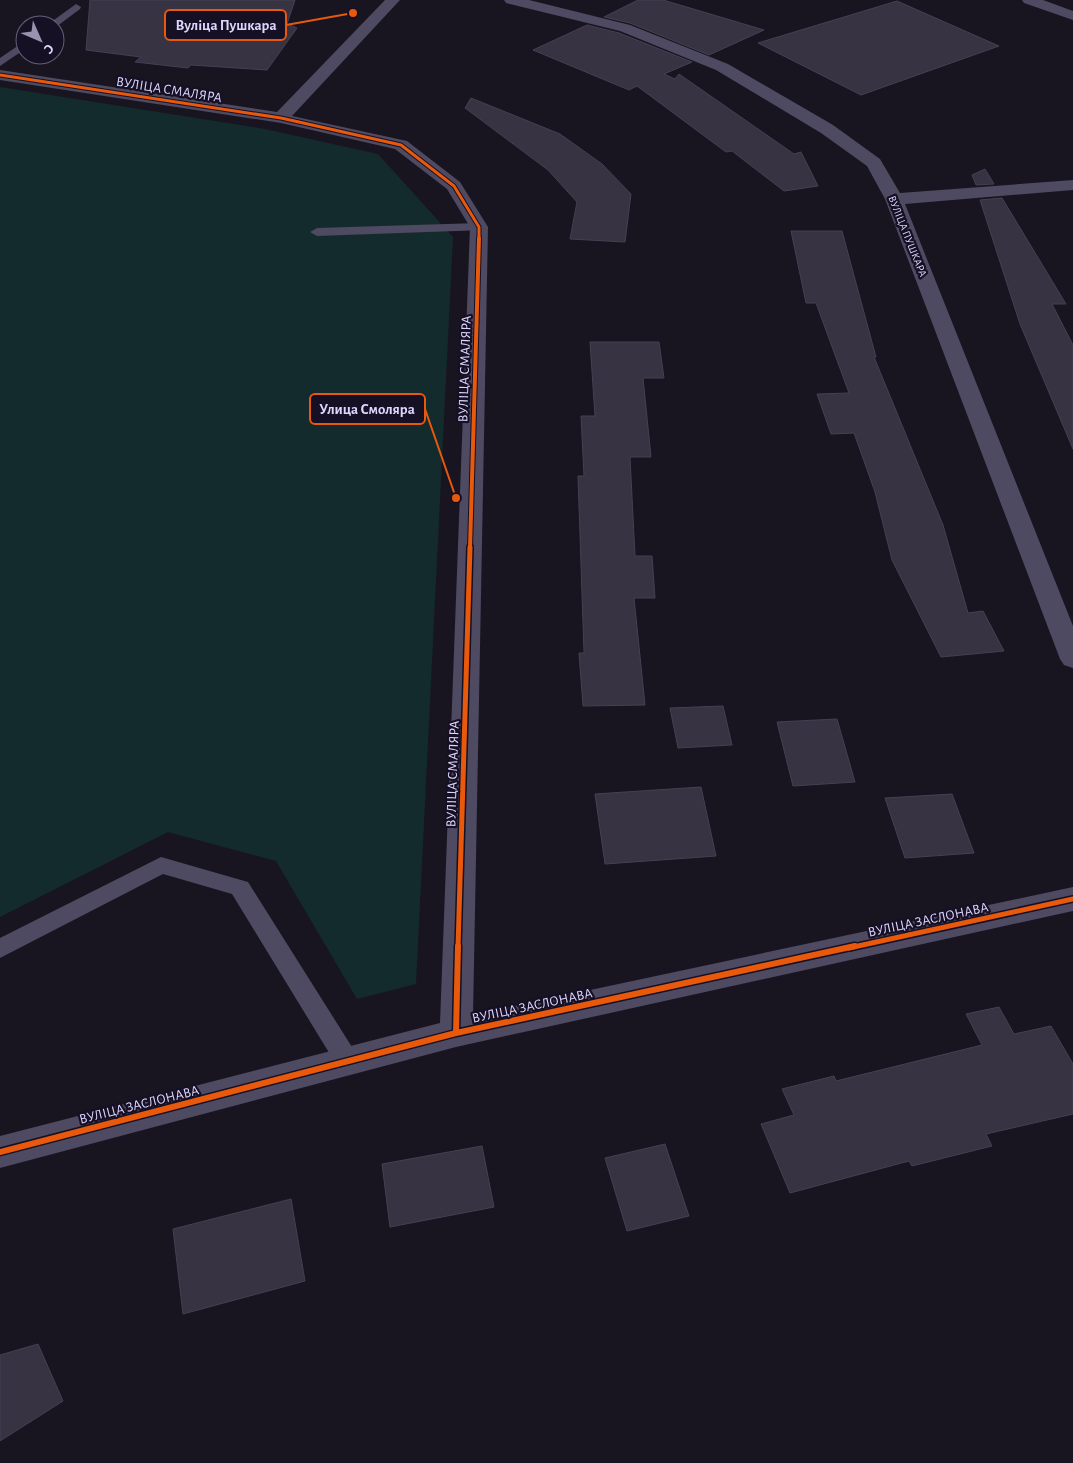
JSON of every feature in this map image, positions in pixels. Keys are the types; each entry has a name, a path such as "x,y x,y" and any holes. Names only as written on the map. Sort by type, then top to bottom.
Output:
{"street":[{"path":"281,118 393,0"},
{"name":"ВУЛІЦА ПУШКАРА","path":"510,0 625,28 722,67 826,129 874,164 894,199 1073,659"},
{"path":"1029,0 1073,16"},
{"name":"ВУЛІЦА СМАЛЯРА","path":"0,75 281,118 401,145 454,186 479,227 456,1034"},
{"path":"894,199 1073,185"},
{"name":"ВУЛІЦА ЗАСЛОНАВА","path":"0,1152 456,1034 1073,899"}],"lane":[{"path":"65,15 76,7"},
{"path":"0,63 15,52"},
{"path":"317,232 479,227"},
{"path":"0,948 161,865 240,888 348,1062"}],"green space":[{"path":"0,87 265,129 378,154 453,237 416,984 357,999 276,861 168,832 0,917"}],"building":[{"path":"90,0 295,0 287,24 297,28 267,70 191,65 188,68 135,62 141,57 86,50"},
{"path":"638,0 663,0 764,30 709,55 630,23 604,17"},
{"path":"897,1 999,46 861,95 758,43"},
{"path":"587,25 619,33 692,62 664,74 675,79 679,74 794,154 801,152 818,186 784,191 732,151 726,152 637,86 629,90 533,50"},
{"path":"471,98 560,134 602,164 631,194 625,242 570,239 577,202 548,170 465,108"},
{"path":"985,169 994,184 976,185 972,175"},
{"path":"1002,198 1066,304 1052,304 1073,345 1073,449 1020,324 980,200"},
{"path":"791,231 842,231 876,357 874,357 943,525 968,613 983,611 1004,651 941,657 892,560 875,492 854,433 831,434 817,394 849,393 816,303 806,303"},
{"path":"590,342 659,342 664,378 643,378 651,457 630,457 635,556 652,556 655,598 634,598 645,705 583,706 579,653 584,653 578,476 584,476 581,416 595,416"},
{"path":"723,706 732,745 678,748 670,708"},
{"path":"837,719 855,782 793,786 777,722"},
{"path":"701,787 716,856 605,864 595,794"},
{"path":"952,794 974,853 905,858 885,798"},
{"path":"999,1007 1014,1034 1051,1026 1073,1064 1073,1114 986,1134 992,1146 912,1166 909,1161 790,1193 761,1124 794,1115 782,1089 834,1076 836,1081 982,1045 966,1014"},
{"path":"665,1144 689,1216 627,1231 605,1158"},
{"path":"482,1146 494,1207 390,1227 382,1164"},
{"path":"291,1199 305,1281 183,1314 173,1229"},
{"path":"38,1344 63,1401 0,1441 0,1355"}],"cycle path":[{"path":"0,75 281,118 401,145 454,186 479,227 456,1033"},
{"path":"0,1152 456,1033 1073,899"}],"place":[{"name":"Вуліца Пушкара","path":"353,13"},
{"name":"Улица Смоляра","path":"456,498"}]}
